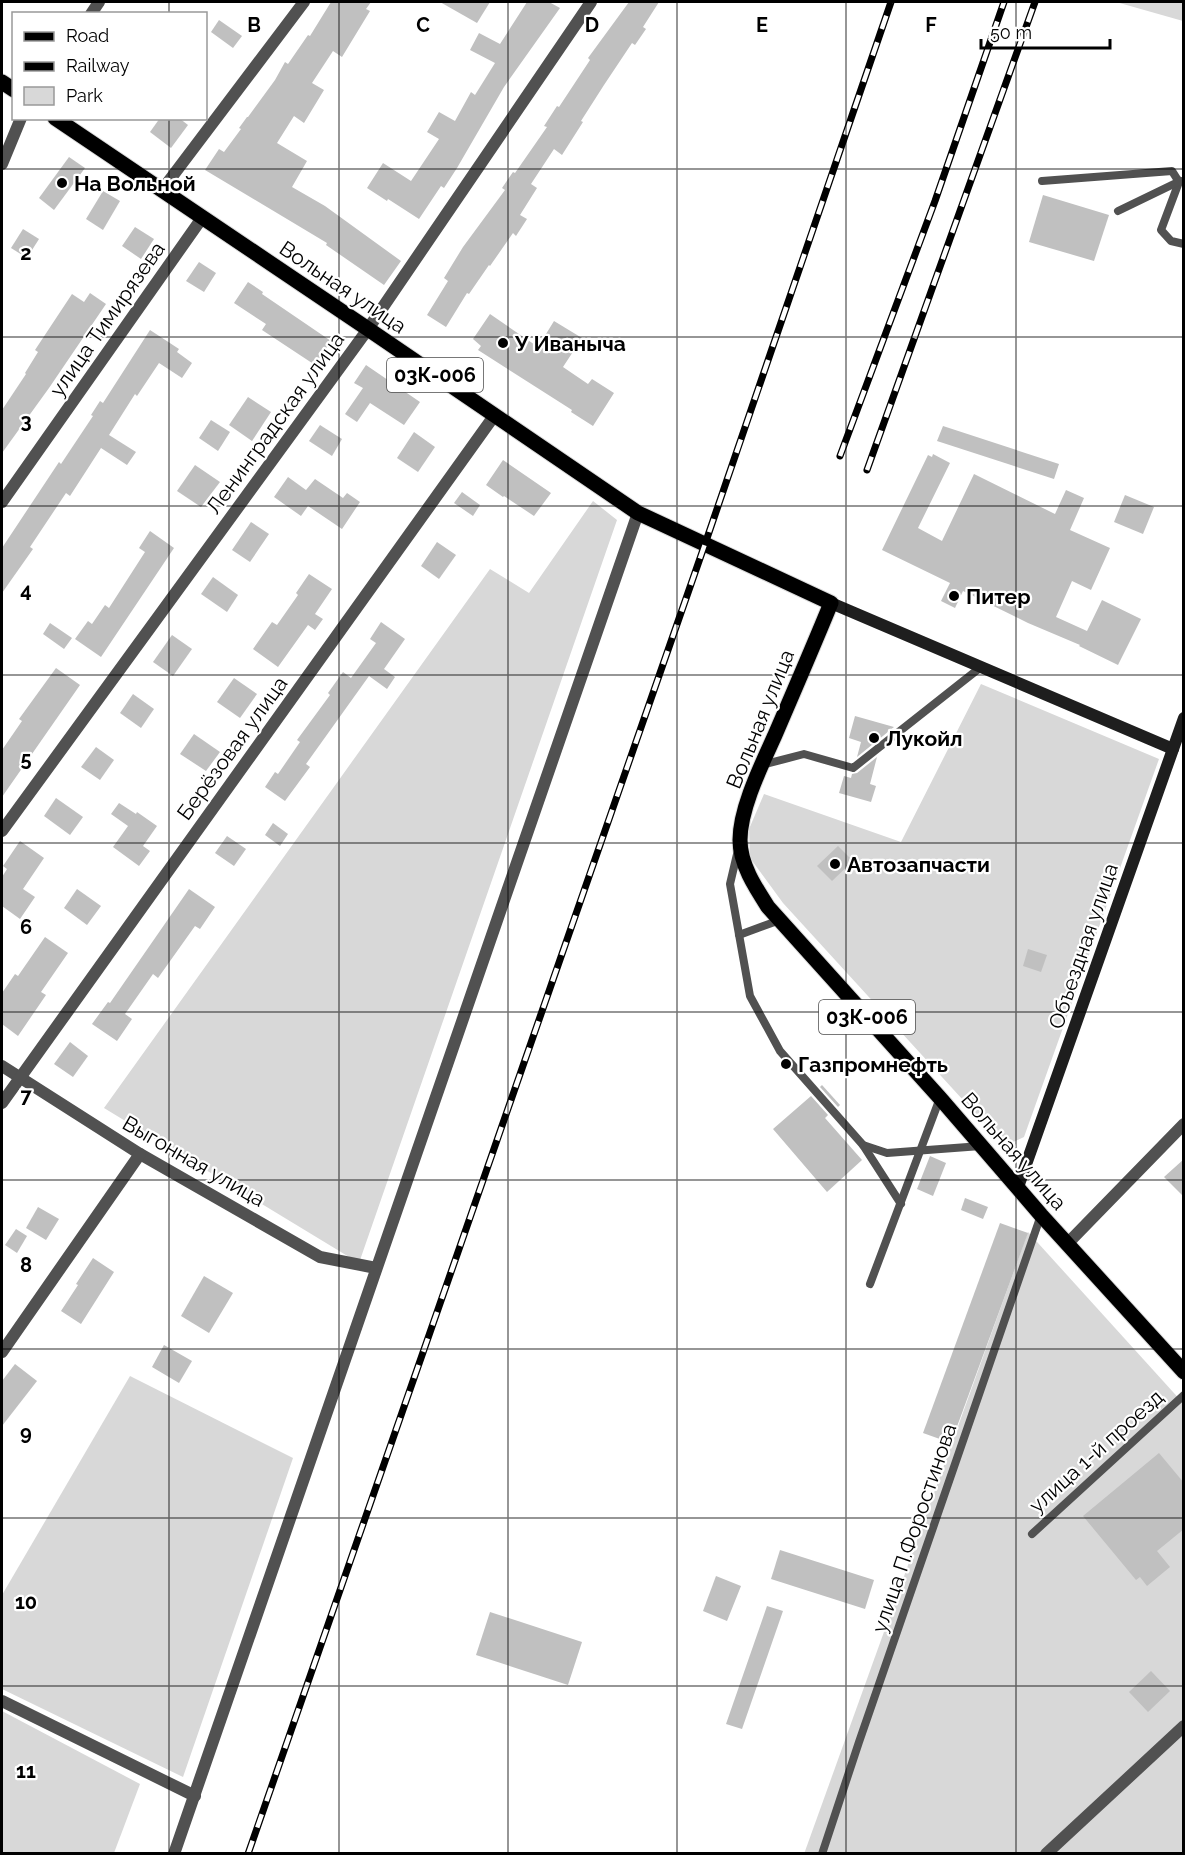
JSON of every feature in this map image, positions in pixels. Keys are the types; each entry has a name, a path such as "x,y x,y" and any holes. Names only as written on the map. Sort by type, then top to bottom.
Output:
{"main road":[{"name":"Вольная улица","path":"58,120 638,513 831,603 762,765 742,819 740,841 753,885 780,920 940,1098 1041,1215 1184,1372"}],"street":[{"path":"162,190 304,2"},
{"name":"Ленинградская улица","path":"2,831 368,329 591,2"},
{"path":"2,164 20,120"},
{"name":"улица Тимирязева","path":"2,502 202,218"},
{"name":"Берёзовая улица","path":"2,1103 494,416"},
{"path":"174,1854 638,513"},
{"name":"Вольная улица","path":"831,603 1173,748"},
{"name":"Объездная улица","path":"1018,1187 1184,718"},
{"name":"Выгонная улица","path":"2,1066 140,1154 320,1257 376,1268"},
{"path":"1068,1243 1184,1124"},
{"path":"2,1352 140,1154"},
{"path":"2,1701 195,1796"},
{"path":"1046,1854 1184,1726"}],"lane":[{"path":"1042,181 1172,171 1181,181"},
{"path":"1118,212 1181,181"},
{"path":"1181,181 1161,230 1171,241 1184,244"},
{"path":"762,765 804,754 853,768 981,667"},
{"path":"740,841 730,884 750,996 780,1051 863,1145 901,1204"},
{"path":"739,935 780,920"},
{"path":"870,1284 940,1098"},
{"path":"863,1145 886,1153 981,1146"},
{"name":"улица П.Форостинова","path":"822,1854 1041,1215"},
{"name":"улица 1-й проезд","path":"1032,1533 1184,1395"}],"green space":[{"path":"1116,2 1183,2 1183,21"},
{"path":"593,501 617,520 359,1263 104,1108 490,569 529,593"},
{"path":"981,684 1159,759 1024,1137 1005,1146 783,903 750,858 749,829 764,794 901,842"},
{"path":"1028,1232 1183,1403 1183,1853 804,1854"},
{"path":"130,1376 293,1458 183,1777 2,1689 2,1595"},
{"path":"2,1711 140,1784 114,1853 2,1853"}],"building":[{"path":"331,2 371,2 366,9 370,11 342,57 333,51 312,83 324,90 304,123 294,116 277,143 307,161 292,187 325,206 401,261 384,285 326,245 327,243 205,170 219,149 224,152 275,80 285,62 288,64 308,35 310,36"},
{"path":"440,2 490,2 477,23"},
{"path":"527,2 549,2 560,8 504,87 444,188 441,186 419,219 367,188 383,163 411,181 439,139 427,132 439,112 455,121 471,92 475,95 495,63 470,50 479,33 500,44"},
{"path":"629,2 659,2 643,27 646,29 635,45 632,43 604,85 562,155 554,149 531,184 537,188 520,215 527,219 516,236 513,233 469,294 467,293 446,327 427,315 448,281 444,278 463,247 505,190 502,188 547,127 544,126 590,60 588,58"},
{"path":"219,20 242,36 233,48 211,32"},
{"path":"159,120 182,120 188,125 171,148 150,132"},
{"name":"На Вольной","path":"69,157 85,168 54,210 39,198"},
{"path":"103,191 120,201 103,230 86,219"},
{"path":"1043,195 1109,215 1094,261 1029,242"},
{"path":"135,227 154,239 141,259 122,246"},
{"path":"23,229 39,239 27,258 11,248"},
{"path":"199,262 216,273 204,292 186,281"},
{"path":"248,282 331,341 315,365 262,330 266,324 234,303"},
{"path":"90,293 106,304 2,453 2,410 26,374 38,352 35,350 72,294 84,302"},
{"path":"490,314 538,347 554,321 582,338 563,367 588,384 592,379 614,393 593,426 478,350 481,346 473,339"},
{"path":"150,330 179,349 177,352 192,363 182,378 159,363 137,396 135,394 109,435 136,452 127,465 101,448 70,496 66,493 30,547 33,549 2,593 2,548 59,462 61,464 93,416 91,415 100,401 103,403"},
{"path":"366,365 420,402 404,425 370,403 357,422 345,414 363,388 354,383"},
{"path":"248,397 271,412 252,441 229,425"},
{"path":"211,420 230,432 218,451 199,438"},
{"path":"320,425 342,439 332,456 309,441"},
{"path":"943,426 1059,464 1054,479 937,441"},
{"path":"414,432 435,447 418,472 397,458"},
{"path":"933,454 950,463 918,528 942,541 974,474 1055,514 1066,490 1084,498 1070,530 1110,548 1091,590 1072,581 1056,617 1087,631 1102,600 1141,619 1118,665 963,591 955,608 941,601 950,583 882,550 928,455 932,457"},
{"path":"503,460 551,493 534,516 486,485"},
{"path":"195,465 220,482 201,507 177,491"},
{"path":"288,477 306,490 315,479 343,498 347,493 360,502 342,529 308,506 301,516 274,497"},
{"path":"462,492 480,505 473,516 454,503"},
{"path":"1125,495 1154,507 1143,534 1114,522"},
{"path":"251,522 269,534 250,562 232,550"},
{"path":"150,531 174,548 101,657 75,639 88,621 92,624 105,605 109,608 145,552 139,548"},
{"path":"437,542 456,555 439,579 421,566"},
{"path":"309,574 332,589 315,614 323,619 315,630 308,625 278,667 253,649 272,622 277,625 298,595 296,593"},
{"path":"213,577 238,595 227,612 201,594"},
{"path":"381,622 405,639 384,669 395,677 387,689 369,676 306,764 310,767 285,801 265,787 275,772 278,774 300,742 297,740 330,695 328,693 343,672 351,678 376,643 370,639"},
{"path":"50,623 72,638 64,649 43,634"},
{"path":"172,635 192,649 173,676 153,662"},
{"path":"56,668 80,685 2,797 2,750 22,721 19,719"},
{"path":"234,678 257,694 240,718 217,702"},
{"path":"133,694 154,709 141,728 120,713"},
{"path":"855,716 894,727 857,757 861,742 849,738"},
{"path":"194,734 220,752 206,771 180,754"},
{"path":"96,747 114,760 100,780 81,767"},
{"path":"877,757 870,784 876,786 871,802 839,793 844,776 851,778 852,774 857,773"},
{"path":"56,798 83,817 70,835 44,816"},
{"path":"119,803 157,826 143,846 150,851 139,866 113,847 128,826 111,814"},
{"path":"273,823 288,834 280,846 265,835"},
{"path":"227,836 246,849 234,866 215,853"},
{"path":"20,841 44,858 23,889 35,897 20,919 2,906 2,877 7,869 3,866"},
{"name":"Автозапчасти","path":"838,846 853,861 832,881 817,866"},
{"path":"77,889 101,906 87,925 64,908"},
{"path":"189,889 215,907 200,929 195,926 158,978 153,974 125,1014 132,1019 117,1041 92,1024 108,1002 110,1003"},
{"path":"45,937 68,953 41,992 46,995 18,1036 2,1024 2,993 15,974 18,976"},
{"path":"1028,949 1047,955 1041,972 1023,966"},
{"path":"70,1042 88,1056 73,1077 54,1064"},
{"path":"822,1085 840,1105 838,1107 820,1087"},
{"path":"811,1096 828,1115 825,1118 862,1160 827,1192 773,1129"},
{"path":"930,1156 946,1163 933,1196 917,1189"},
{"path":"1184,1159 1184,1197 1164,1177"},
{"path":"965,1198 988,1207 983,1219 961,1210"},
{"path":"38,1207 59,1219 46,1240 26,1228"},
{"path":"1000,1223 1028,1233 951,1443 923,1433"},
{"path":"16,1229 27,1236 17,1253 5,1245"},
{"path":"93,1258 114,1272 81,1324 61,1311"},
{"path":"204,1276 233,1293 209,1333 181,1316"},
{"path":"164,1345 192,1361 179,1383 152,1367"},
{"path":"15,1364 37,1381 2,1426 2,1381"},
{"path":"1159,1453 1184,1483 1184,1529 1157,1551 1170,1567 1147,1586 1140,1577 1136,1580 1083,1516"},
{"path":"780,1550 874,1580 865,1609 771,1579"},
{"path":"716,1576 741,1586 727,1621 703,1611"},
{"path":"767,1606 783,1611 742,1729 726,1724"},
{"path":"490,1612 582,1642 568,1685 476,1655"},
{"path":"1151,1671 1170,1691 1148,1712 1129,1692"}],"railway":[{"path":"248,1854 705,544 891,2"},
{"path":"840,456 935,201 1004,2"},
{"path":"867,470 1035,2"}],"place":[{"name":"На Вольной","path":"62,183"},
{"name":"У Иваныча","path":"503,343"},
{"name":"Питер","path":"954,596"},
{"name":"Лукойл","path":"874,738"},
{"name":"Автозапчасти","path":"835,864"},
{"name":"Газпромнефть","path":"786,1064"}]}
